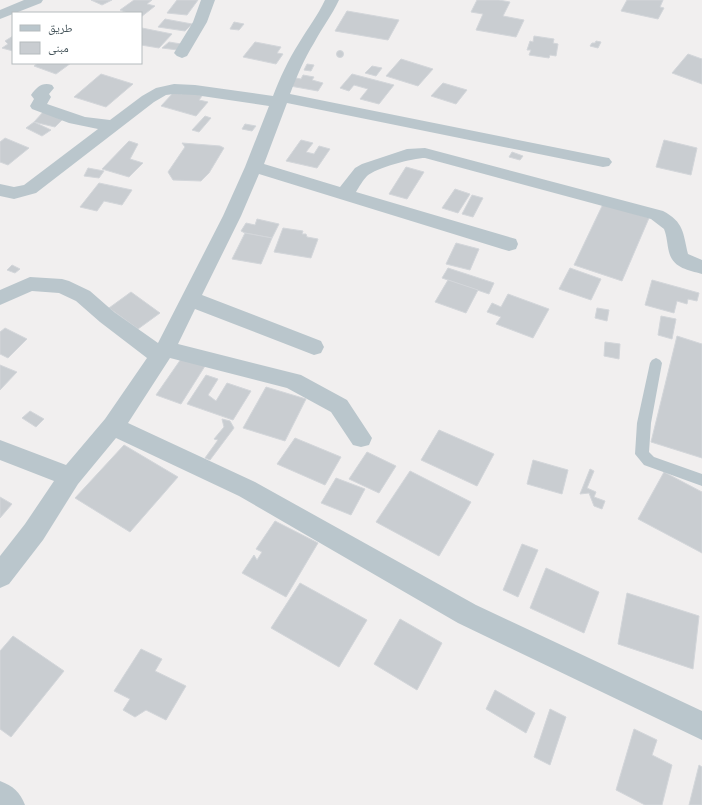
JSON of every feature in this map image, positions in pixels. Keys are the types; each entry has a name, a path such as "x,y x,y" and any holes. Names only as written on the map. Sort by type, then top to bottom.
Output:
{"street":[{"path":"0,15 36,0"},
{"path":"182,53 200,22 208,0"},
{"path":"0,576 34,532 70,477 113,426 163,352 232,216 254,167 290,73 306,43 326,13 332,0"},
{"path":"46,88 39,94 43,97 38,106 80,122 113,126"},
{"path":"0,190 14,193 30,189 148,99 162,91 168,90 195,90 242,98 281,99 603,162"},
{"path":"344,195 361,172 368,168 413,153 425,153 657,215 670,224 674,229 678,253 681,257 690,263 702,267"},
{"path":"254,167 509,244"},
{"path":"0,298 30,284 62,286 83,296 107,317 163,352 293,381 339,406 361,438"},
{"path":"191,299 314,347"},
{"path":"113,426 247,489 467,614 702,726"},
{"path":"0,450 70,477"},
{"path":"0,796 10,805"}],"lane":[{"path":"656,363 644,423 642,454 649,461 702,480"}],"building":[{"path":"91,0 112,0 102,5"},
{"path":"134,0 152,0 147,4 155,6 142,16 142,12 125,12 120,10"},
{"path":"177,0 198,0 187,15 167,13"},
{"path":"477,0 499,0 510,2 503,16 524,20 516,37 476,30 483,14 471,12"},
{"path":"627,0 663,0 660,7 664,8 658,19 621,11"},
{"path":"347,11 399,20 388,40 335,31"},
{"path":"165,19 192,24 185,31 158,27"},
{"path":"234,22 244,24 239,30 230,29"},
{"path":"142,28 172,34 159,48 142,45"},
{"path":"534,36 554,39 553,43 558,44 556,56 550,55 549,58 529,55 531,50 527,50 530,41 533,42"},
{"path":"12,37 12,51 2,48 8,44 5,41"},
{"path":"596,41 601,42 598,48 590,46 592,43 595,43"},
{"path":"169,42 181,44 178,50 162,48"},
{"path":"255,42 281,47 277,53 283,54 276,64 243,57"},
{"path":"340,51 343,54 340,57 337,54"},
{"path":"688,54 702,59 702,84 672,73"},
{"path":"401,59 433,69 418,86 386,76"},
{"path":"37,64 70,64 56,74 34,66"},
{"path":"307,64 314,65 311,71 304,70"},
{"path":"372,66 382,68 376,76 365,73"},
{"path":"101,74 133,84 106,107 74,97"},
{"path":"352,74 394,85 379,104 360,99 368,89 354,85 349,91 340,88"},
{"path":"303,75 314,77 312,80 323,83 318,91 290,86 296,78 301,79"},
{"path":"443,83 467,90 456,104 431,96"},
{"path":"185,91 202,96 199,100 208,102 196,116 161,106 174,92 182,94"},
{"path":"44,111 62,120 55,127 34,122"},
{"path":"205,116 211,118 199,132 192,130"},
{"path":"34,122 51,130 42,136 26,128"},
{"path":"245,124 256,126 252,131 242,129"},
{"path":"5,138 29,148 8,165 0,162 0,142"},
{"path":"301,140 313,143 306,152 314,154 319,146 330,149 317,168 286,161"},
{"path":"664,140 697,148 691,175 656,167"},
{"path":"129,141 138,144 130,159 143,163 129,177 102,169"},
{"path":"182,143 220,146 224,148 209,173 201,181 173,180 168,172 185,147"},
{"path":"512,152 523,156 520,160 509,157"},
{"path":"406,167 424,172 407,199 389,194"},
{"path":"88,168 104,171 99,178 84,176"},
{"path":"99,183 132,190 122,205 104,201 97,211 80,207"},
{"path":"455,189 470,194 458,213 442,208"},
{"path":"472,195 483,198 473,217 462,214"},
{"path":"603,204 649,218 622,281 574,265"},
{"path":"257,219 279,224 272,238 241,231 246,223 255,225"},
{"path":"283,228 303,231 302,234 306,234 307,237 318,239 311,258 274,252"},
{"path":"245,233 272,238 261,264 232,259"},
{"path":"456,243 479,249 470,270 446,264"},
{"path":"12,265 20,269 15,273 7,270"},
{"path":"448,268 494,283 489,294 442,278"},
{"path":"570,268 601,279 591,300 559,289"},
{"path":"448,280 478,290 466,313 435,302"},
{"path":"652,280 699,293 697,301 688,299 687,304 677,301 674,313 645,305"},
{"path":"131,292 160,313 138,329 109,308"},
{"path":"508,294 549,309 533,338 496,324 501,317 487,312 492,303 501,307"},
{"path":"597,308 609,310 607,321 595,318"},
{"path":"661,316 676,319 672,339 658,335"},
{"path":"5,328 27,339 8,358 0,354 0,332"},
{"path":"677,336 702,344 702,458 651,442"},
{"path":"605,342 620,344 619,359 604,356"},
{"path":"181,359 205,366 181,404 156,395"},
{"path":"0,365 17,372 0,390"},
{"path":"206,375 218,379 208,395 216,401 227,383 251,391 233,420 187,404"},
{"path":"266,387 306,399 285,441 243,428"},
{"path":"30,411 44,419 36,427 22,418"},
{"path":"222,419 230,421 234,428 210,460 205,458 218,440 214,439 224,427"},
{"path":"439,430 494,454 477,486 421,460"},
{"path":"295,438 341,457 325,485 277,464"},
{"path":"124,445 178,477 130,532 75,498"},
{"path":"367,452 396,466 379,493 349,479"},
{"path":"533,460 568,470 562,494 527,484"},
{"path":"590,469 594,471 587,488 596,492 594,497 605,501 602,509 594,506 589,493 580,494"},
{"path":"410,471 471,502 439,556 376,522"},
{"path":"664,472 702,492 702,553 638,519"},
{"path":"336,478 365,489 351,515 321,503"},
{"path":"0,497 12,504 0,518"},
{"path":"275,521 318,543 286,597 242,573 254,555 257,560 262,552 256,549"},
{"path":"522,544 538,550 518,597 503,590"},
{"path":"546,568 599,592 584,633 530,608"},
{"path":"300,583 367,620 339,667 271,628"},
{"path":"627,593 699,616 693,669 618,644"},
{"path":"400,619 442,643 417,690 374,664"},
{"path":"13,636 64,671 11,737 0,729 0,651"},
{"path":"141,649 162,659 155,671 186,686 166,720 146,710 135,717 123,710 130,699 114,691"},
{"path":"495,690 535,713 526,733 486,709"},
{"path":"550,709 566,717 550,765 534,757"},
{"path":"634,729 657,740 652,755 672,765 662,805 645,805 616,790"},
{"path":"699,765 702,767 702,805 689,805"}]}
